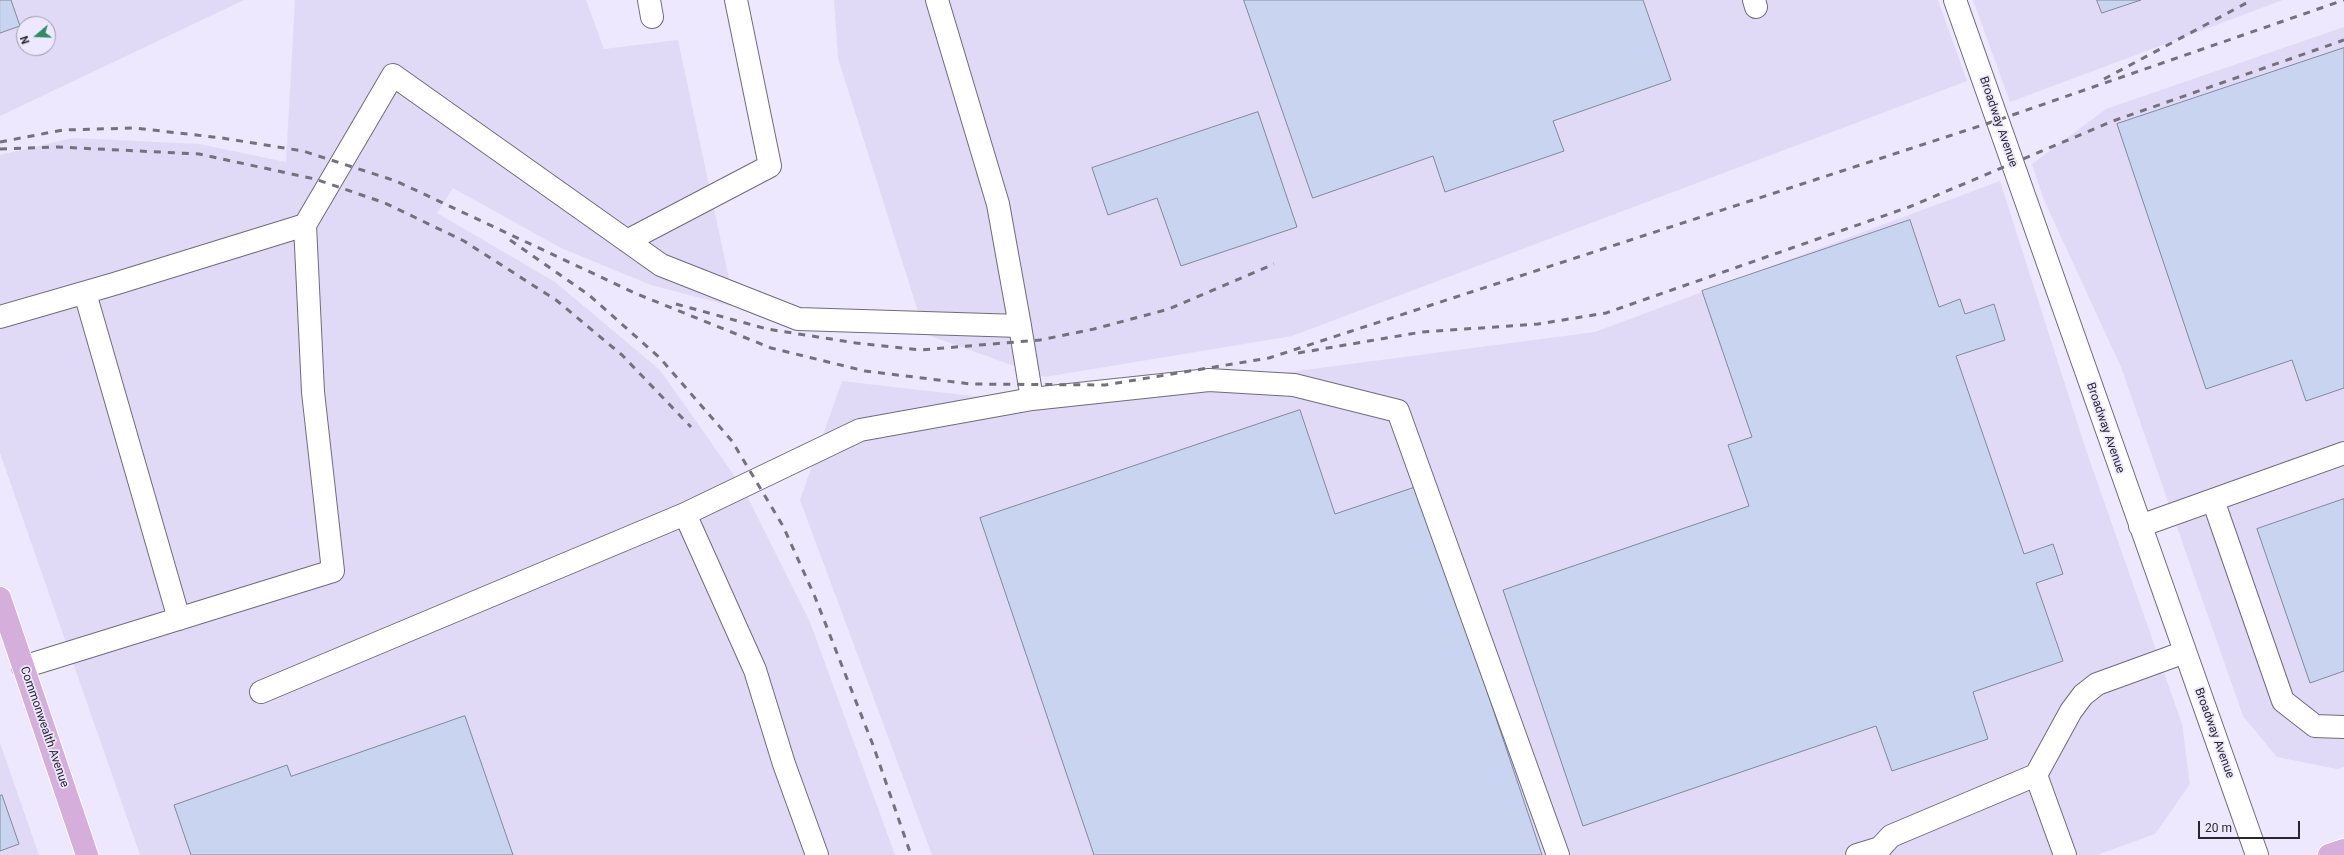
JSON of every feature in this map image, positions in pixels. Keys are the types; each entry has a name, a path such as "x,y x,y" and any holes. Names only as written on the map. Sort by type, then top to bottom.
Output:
{"main road":[{"name":"Commonwealth Avenue","path":"0,598 6,633 23,668 87,855"},
{"path":"2329,855 2344,850"}],"street":[{"path":"627,241 770,166 736,0"},
{"path":"936,0 998,204 1032,399"},
{"name":"Broadway Avenue","path":"1955,0 2257,855"},
{"path":"23,668 333,571 312,392 305,225 393,75 661,265 798,319 1020,326"},
{"path":"0,317 85,293 305,225"},
{"path":"85,293 179,619"},
{"path":"261,692 685,514 860,430 1032,399 1209,380 1294,385 1398,411 1558,855"},
{"path":"2140,526 2344,453"},
{"path":"2213,500 2283,701 2315,726 2344,727"},
{"path":"685,514 756,670 784,764 817,855"},
{"path":"1857,855 1879,851 1891,836 2036,775 2061,733 2071,711 2083,695 2097,684 2185,652"},
{"path":"2036,775 2065,855"}],"shaded area":[{"path":"0,0 244,0 0,116"},
{"path":"295,0 586,0 604,49 678,40 735,307 651,285 561,248 453,188 437,213 555,282 660,370 743,488 810,622 895,855 140,855 0,453 0,155 73,138 199,144 286,162"},
{"path":"834,0 1938,0 1967,81 1292,336 1045,377 925,334 838,58"},
{"path":"1973,0 2283,0 2010,102"},
{"path":"2344,27 2344,767 2337,769 2277,757 2243,716 2121,367 2044,200 2032,164 2106,109"},
{"path":"2000,181 2086,450 2182,724 2190,784 2155,834 2097,855 932,855 800,500 842,381 972,396 1113,395 1595,332"},
{"path":"0,743 39,855 0,855"}],"building":[{"path":"0,0 11,0 17,16 16,27 0,33"},
{"path":"1244,0 1643,0 1671,80 1553,121 1564,151 1445,192 1433,156 1313,198"},
{"path":"2097,0 2141,0 2102,13"},
{"path":"2344,48 2344,388 2306,401 2292,360 2206,389 2117,124"},
{"path":"1258,112 1297,227 1181,266 1157,198 1108,215 1092,168"},
{"path":"1910,220 1939,307 1960,299 1965,314 1994,304 2005,340 1956,356 2024,554 2053,544 2063,574 2036,583 2063,661 1973,692 1988,739 1892,771 1876,726 1583,826 1503,590 1749,506 1728,445 1752,437 1702,291"},
{"path":"1300,410 1335,514 1418,486 1542,855 1094,855 980,518"},
{"path":"2344,499 2344,671 2310,683 2257,529"},
{"path":"465,716 513,855 191,855 174,805 287,765 291,776"},
{"path":"2,795 19,844 0,851 0,796"}],"railway":[{"path":"2104,79 2252,0"},
{"path":"0,142 63,130 135,128 222,138 303,151 396,181 637,294 771,348 865,371 971,384 1105,385 1269,358 1998,120 2344,0"},
{"path":"1298,353 1422,332 1538,324 1606,313 1909,207 2113,121 2344,40"},
{"path":"0,149 58,147 199,154 315,179 385,203 464,241 556,300 622,355 691,427"},
{"path":"510,240 589,295 660,358 732,441 783,526 815,597 873,745 911,855"},
{"path":"676,304 767,329 856,343 920,350 1040,340 1094,329 1169,309 1274,264"}]}
